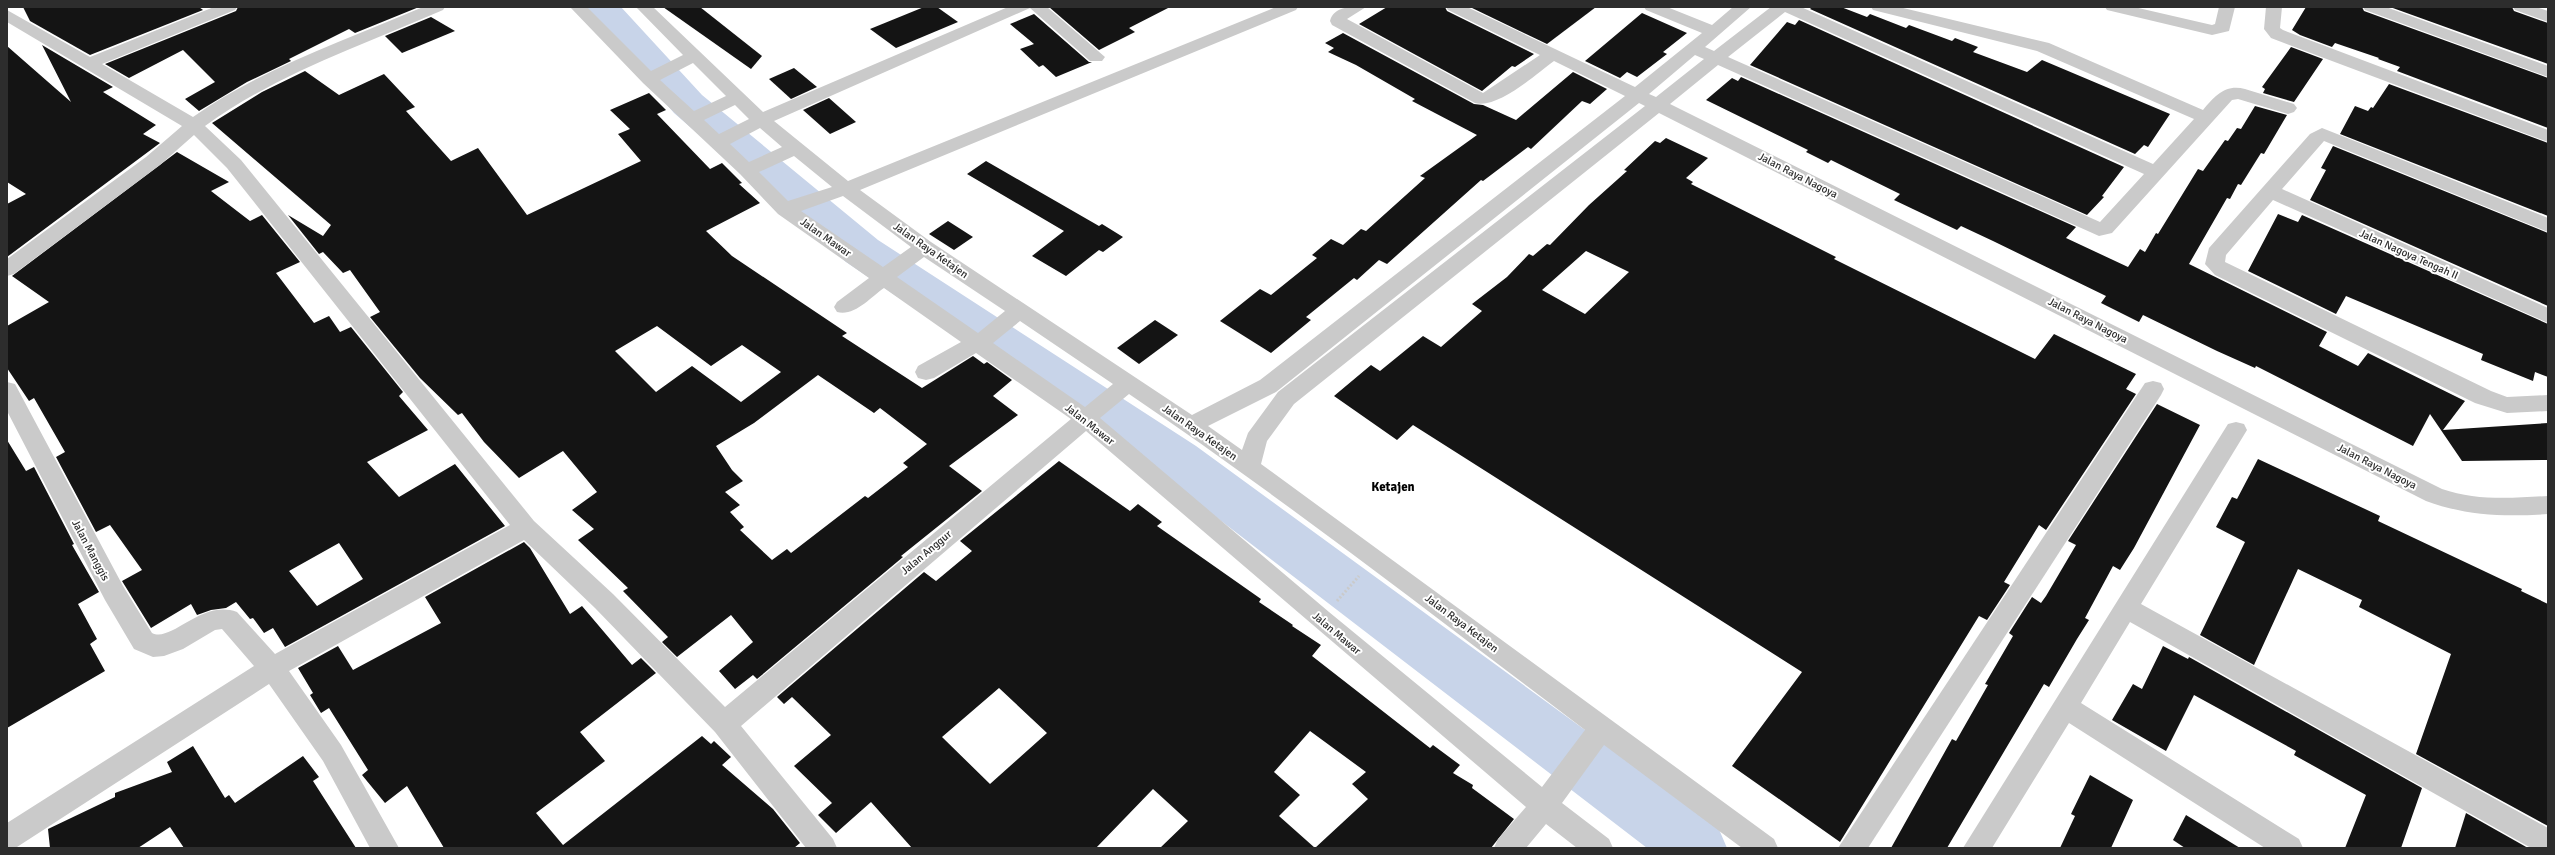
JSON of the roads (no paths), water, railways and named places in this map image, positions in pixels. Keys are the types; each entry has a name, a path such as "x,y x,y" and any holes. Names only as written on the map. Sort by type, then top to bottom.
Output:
{"street":[{"path":"89,63 229,7"},
{"path":"7,269 153,161 194,125 230,99 270,79 436,7"},
{"name":"Jalan Raya Ketajen","path":"644,7 686,61 730,100 753,124 789,151 836,192 917,252 1017,314 1125,385 1191,425 1249,466 1764,848"},
{"path":"721,140 753,124 1022,7"},
{"path":"1036,7 1096,57"},
{"path":"791,207 836,192 1290,7"},
{"path":"1358,7 1339,17 1338,21 1481,99 1491,97 1553,54"},
{"name":"Jalan Raya Nagoya","path":"1454,7 1656,104 2434,495 2461,505 2480,508 2548,505"},
{"path":"1652,7 1713,31"},
{"path":"1191,425 1268,386 1637,95 1743,7"},
{"path":"1249,466 1256,439 1286,398 1656,104 1781,7"},
{"path":"1787,7 2156,172"},
{"path":"1879,7 2043,47 2204,117"},
{"path":"2113,7 2212,30 2224,27 2227,7"},
{"path":"2274,7 2272,29 2277,34 2548,136"},
{"path":"2371,7 2548,72"},
{"path":"2521,7 2548,17"},
{"name":"Jalan Mawar","path":"588,9 694,118 753,168 791,207 1088,414 1547,802 1599,848"},
{"path":"7,15 194,125 234,164 526,528 604,601 724,724 824,848"},
{"path":"1693,48 2098,229 2105,228 2223,96 2232,93 2288,108"},
{"path":"653,77 686,61"},
{"path":"694,118 730,100"},
{"path":"2548,225 2325,134 2316,138 2216,253 2215,264 2219,268 2483,397 2507,405 2548,403"},
{"path":"753,168 789,151"},
{"name":"Jalan Nagoya Tengah II","path":"2270,191 2548,316"},
{"path":"844,307 917,252"},
{"path":"926,372 982,339 1017,314"},
{"name":"Jalan Anggur","path":"724,724 1088,414 1125,385"},
{"path":"1268,386 1286,398"},
{"path":"1852,848 2153,389"},
{"name":"Jalan Manggis","path":"7,390 114,594 143,641 150,646 161,647 211,621 228,619 272,668"},
{"path":"1977,848 2236,430"},
{"path":"7,838 272,668 526,528"},
{"path":"2126,608 2548,843"},
{"path":"272,668 332,753 385,848"},
{"path":"2065,707 2289,848"},
{"path":"1508,848 1547,802 1602,727"}],"waterway":[{"path":"601,7 688,104 862,251 1178,460 1696,848"}],"district":[{"name":"Ketajen","path":"1393,486"}]}
